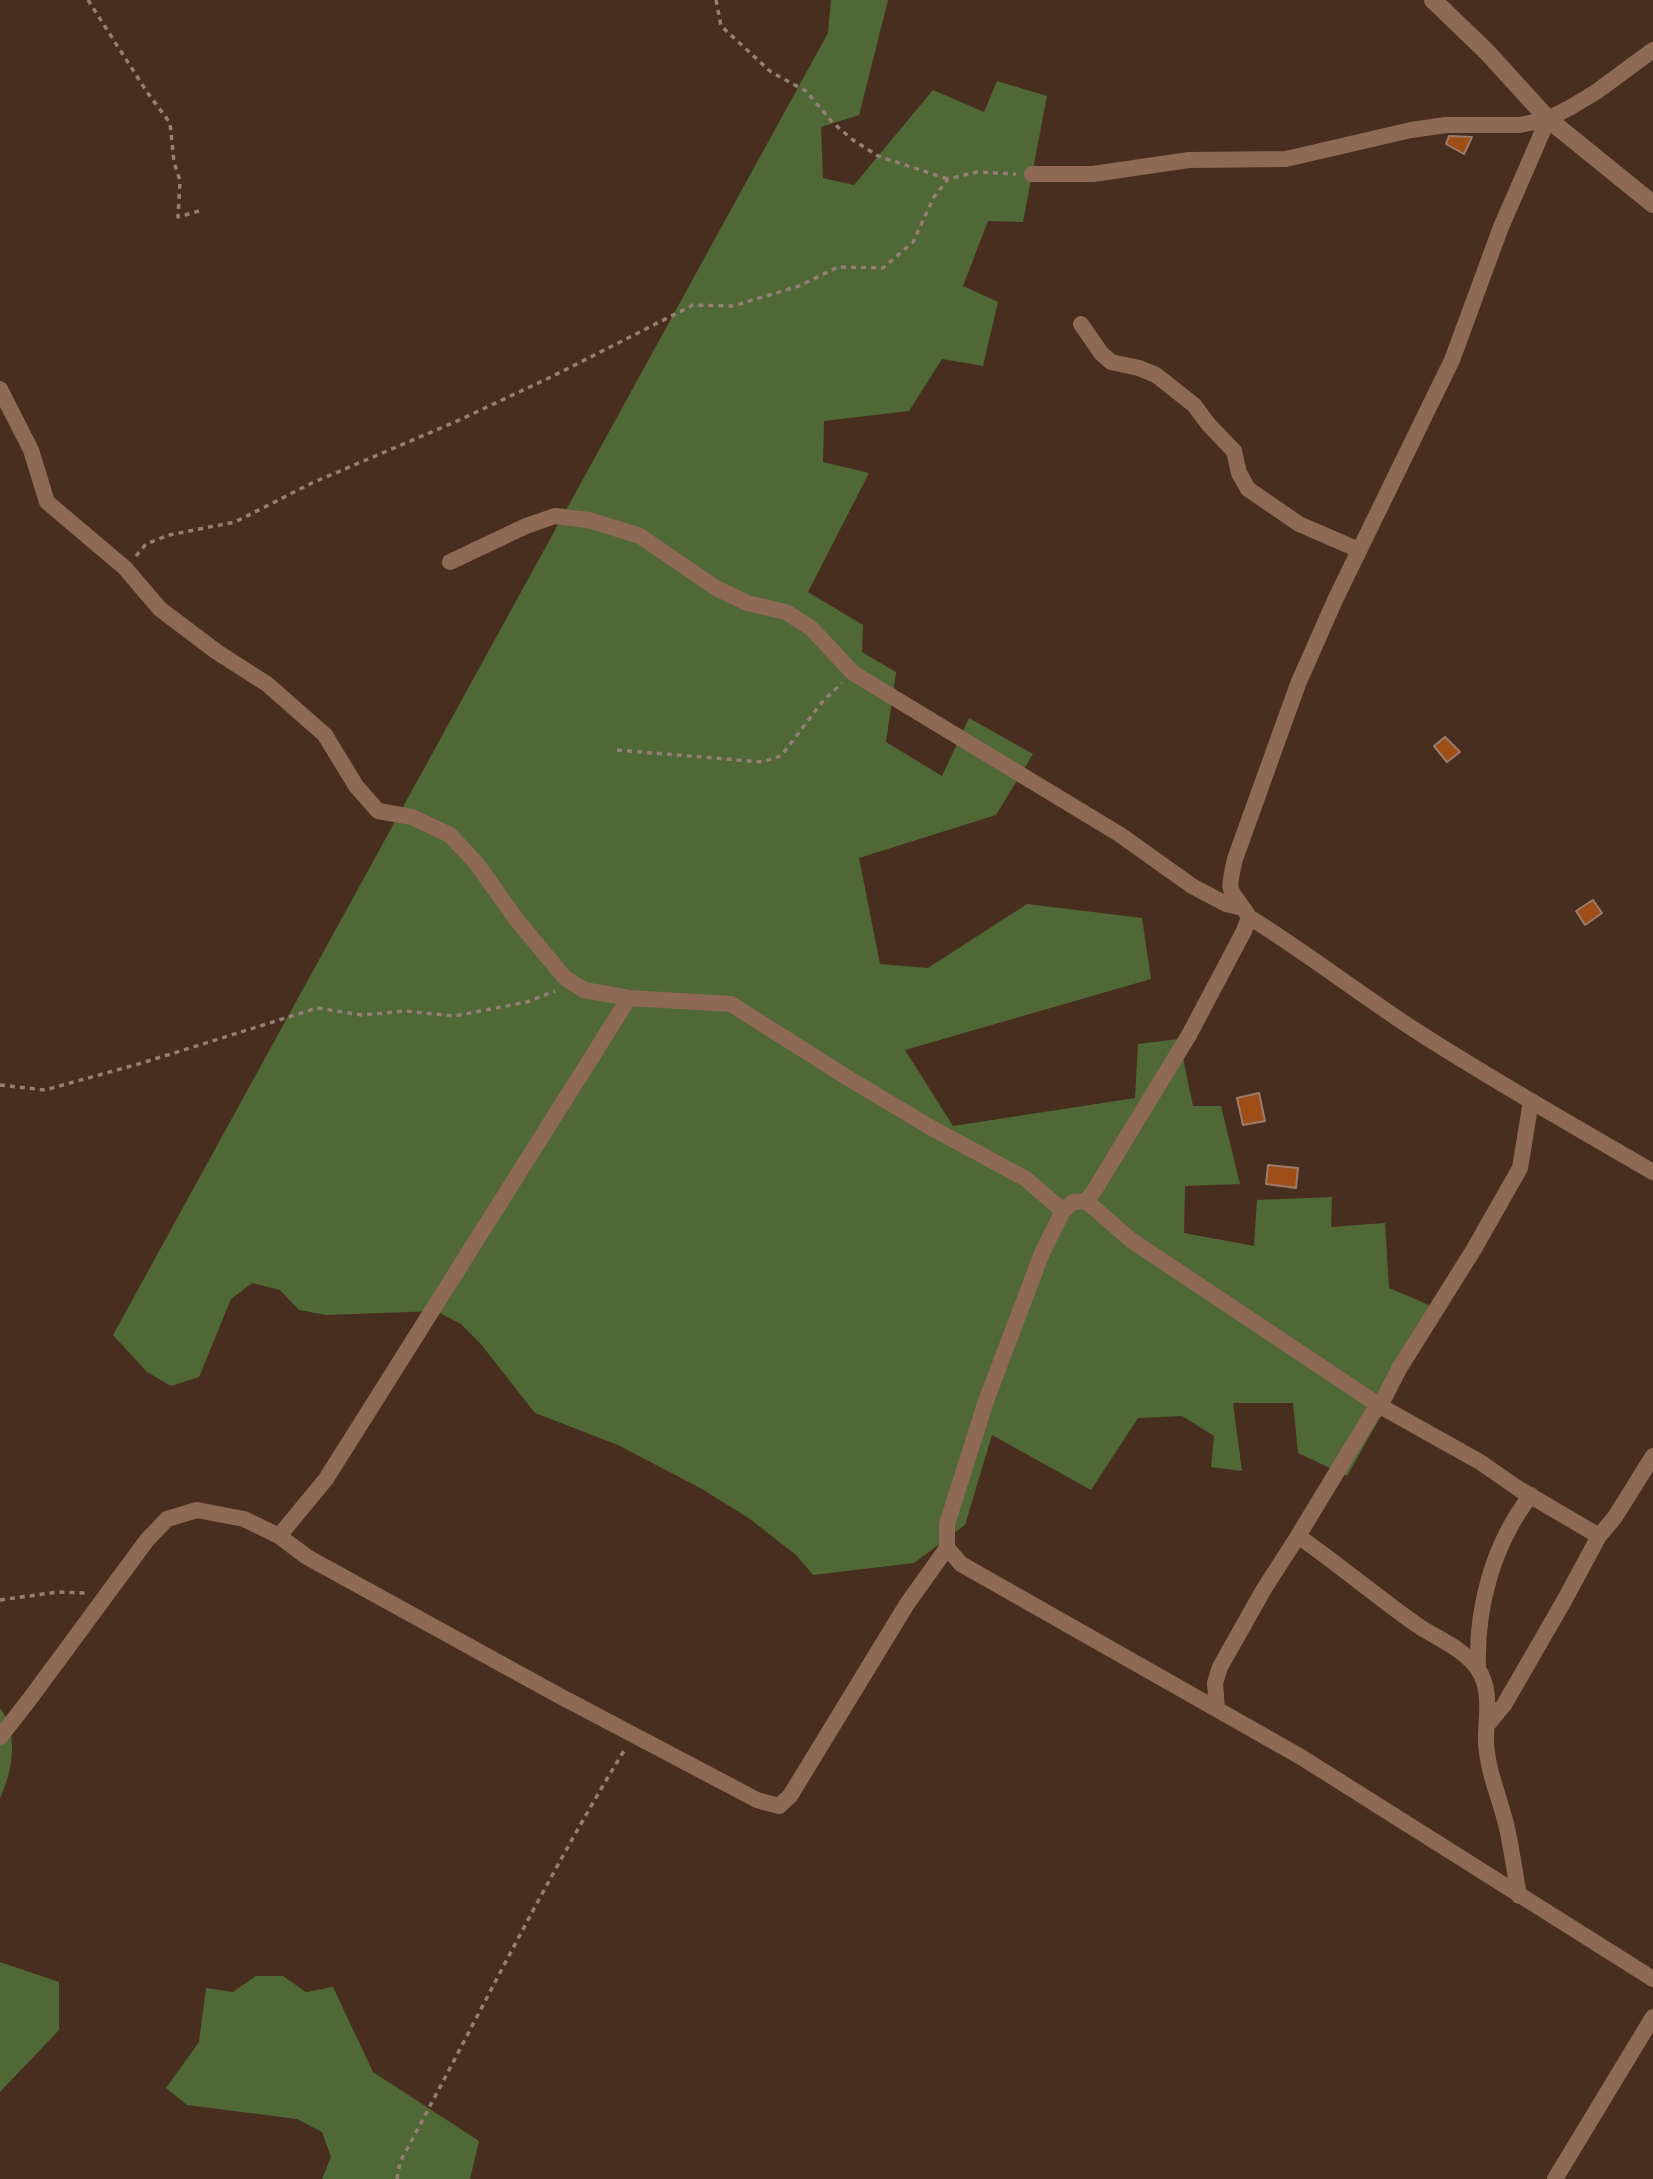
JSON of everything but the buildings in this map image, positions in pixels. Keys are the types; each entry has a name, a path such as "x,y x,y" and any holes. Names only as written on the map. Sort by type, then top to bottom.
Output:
{"street":[{"path":"1433,0 1487,52 1548,119 1651,198"},
{"path":"1032,174 1093,174 1189,160 1286,159 1412,130 1446,125 1520,125 1548,119 1596,92 1653,50"},
{"path":"1246,913 1232,895 1229,886 1235,859 1298,684 1359,550 1452,360 1501,227 1548,119"},
{"path":"1081,324 1101,353 1111,362 1156,375 1194,405 1234,451 1239,473 1248,489 1300,524 1359,550"},
{"path":"0,390 31,450 47,502 125,568 160,609 217,652 267,684 325,735 356,786 378,811 412,817 450,835 477,864 516,919 565,978 584,990 629,998 731,1004 883,1099 1026,1180 1063,1211"},
{"path":"450,562 555,516 589,520 640,536 716,588 747,603 786,612 811,628 853,673 989,757 1079,808 1192,886 1246,913 1418,1031 1653,1172"},
{"path":"1086,1201 1189,1035 1246,913"},
{"path":"278,1536 326,1479 629,998"},
{"path":"1217,1709 1215,1683 1220,1668 1264,1588 1380,1406 1399,1369 1474,1249 1520,1168 1531,1101"},
{"path":"0,1737 147,1540 167,1519 197,1510 244,1519 278,1536 307,1557 633,1735 757,1800 779,1806 790,1796 907,1604 947,1548 947,1524 986,1401 1042,1253 1063,1211 1073,1202 1086,1201 1131,1240 1380,1406 1480,1462 1599,1536"},
{"path":"1520,1896 1490,1762 1486,1733 1489,1723 1504,1705 1599,1536 1615,1517 1653,1456"},
{"path":"1489,1723 1484,1684 1478,1668 1477,1640 1485,1593 1496,1554 1513,1518 1531,1495"},
{"path":"1298,1536 1390,1605 1458,1650 1478,1668"},
{"path":"947,1548 961,1564 1319,1767 1653,1979"},
{"path":"1555,2179 1653,2017"}],"path":[{"path":"88,0 170,123 174,162 180,181 178,217 199,211"},
{"path":"716,0 721,26 771,72 806,91 833,123 878,156 947,178 977,172 1032,174"},
{"path":"125,568 146,544 169,535 235,522 312,483 455,422 551,377 693,305 733,306 799,286 838,267 883,268 913,242 934,197 947,178"},
{"path":"617,750 762,762 781,756 822,701 853,673"},
{"path":"0,1085 45,1090 142,1063 317,1008 362,1015 405,1012 454,1016 527,1002 573,983"},
{"path":"0,1600 58,1592 107,1594"},
{"path":"397,2179 400,2162 561,1858 633,1735"}],"green space":[{"path":"831,0 888,0 859,115 821,127 823,178 854,185 933,90 984,112 997,81 1047,96 1023,222 988,221 963,286 998,302 983,366 942,359 909,411 824,421 823,462 869,473 808,592 863,625 862,652 896,672 886,742 942,776 969,718 1033,754 996,815 859,858 880,964 928,968 1027,904 1142,918 1151,979 905,1050 953,1126 1135,1098 1138,1044 1179,1039 1193,1106 1221,1106 1240,1184 1185,1186 1184,1233 1254,1246 1257,1200 1332,1197 1331,1227 1385,1223 1389,1288 1441,1310 1347,1476 1298,1453 1293,1403 1233,1403 1242,1471 1211,1467 1214,1436 1182,1416 1138,1418 1091,1490 992,1435 965,1525 914,1563 813,1575 796,1555 750,1519 702,1489 618,1445 535,1413 480,1343 461,1324 436,1311 326,1315 299,1310 280,1290 252,1283 231,1299 199,1377 171,1386 147,1372 113,1335 828,33"},
{"path":"0,1708 10,1728 12,1752 8,1776 0,1798"},
{"path":"0,1962 59,1982 59,2030 0,2092"},
{"path":"256,1976 283,1976 306,1992 333,1987 373,2072 479,2141 470,2179 322,2179 331,2157 322,2132 297,2119 187,2105 166,2088 199,2042 206,1988 233,1992"}]}
